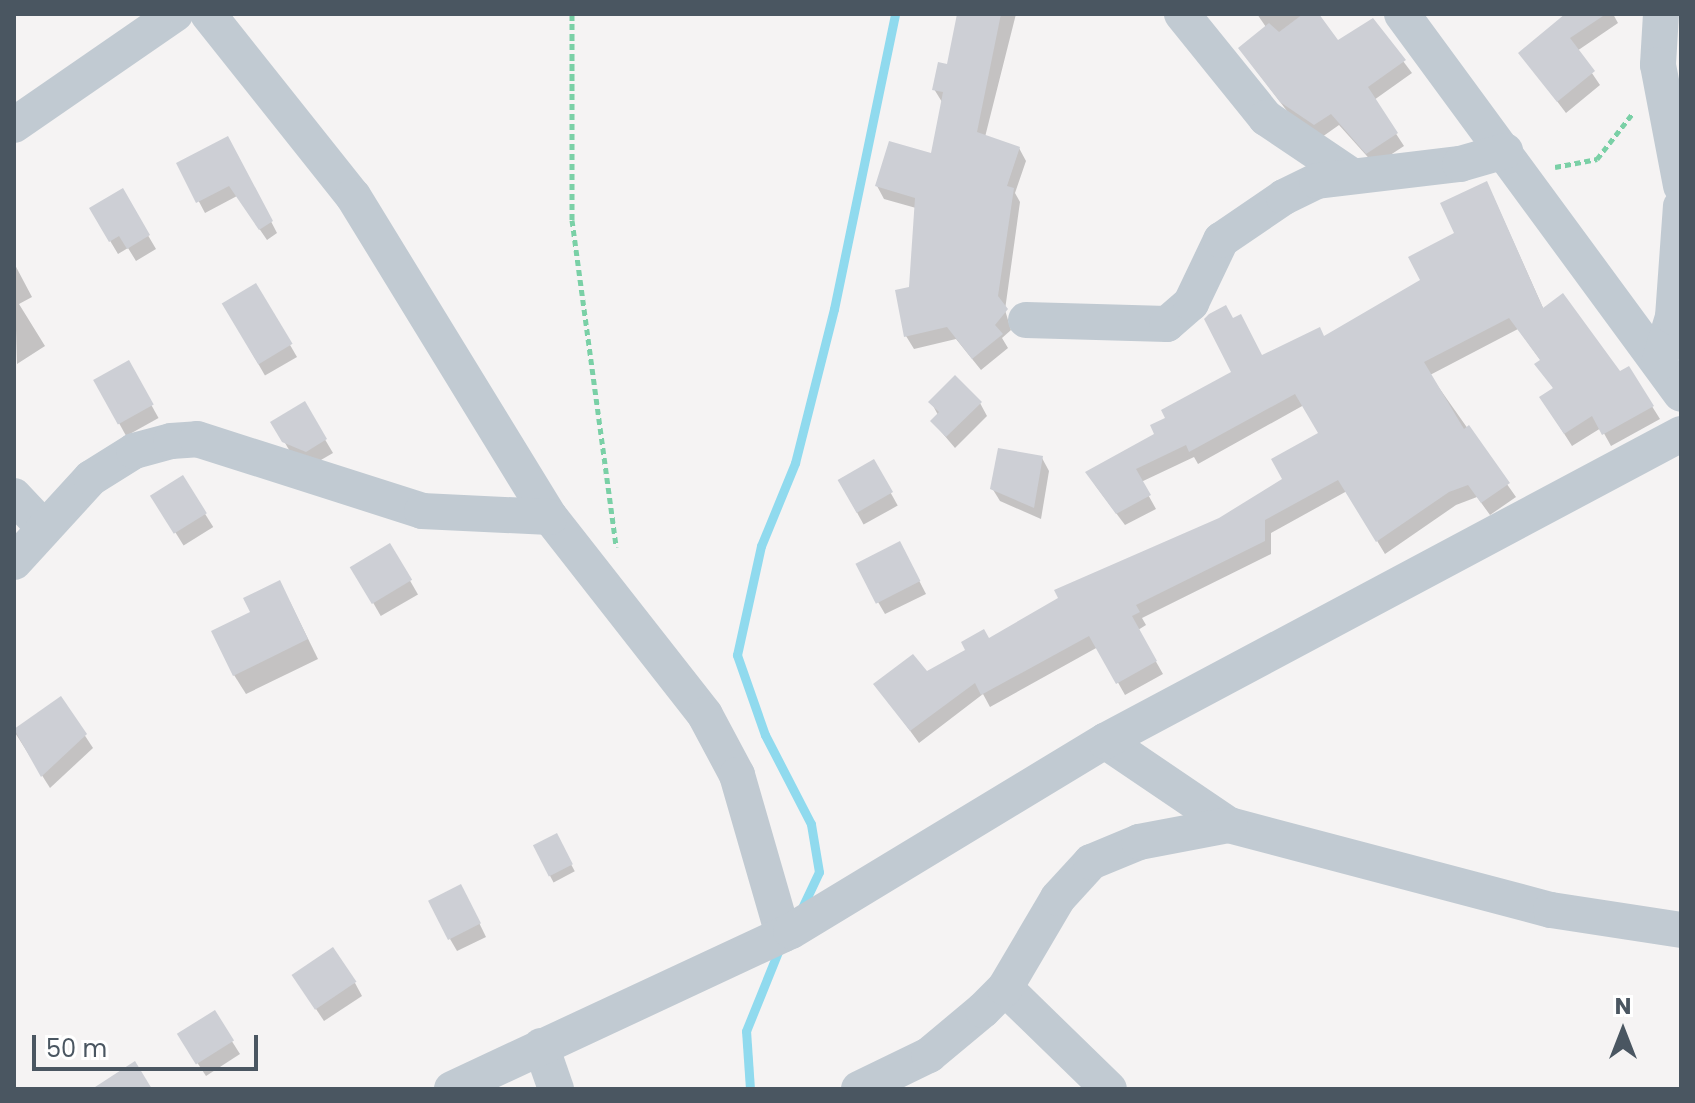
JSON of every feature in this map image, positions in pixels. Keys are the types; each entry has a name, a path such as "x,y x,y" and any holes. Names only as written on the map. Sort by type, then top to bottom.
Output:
{"street":[{"path":"14,125 175,14"},
{"path":"208,14 386,245 550,517 705,715 737,775 777,937"},
{"path":"1182,14 1266,118 1349,174"},
{"path":"1402,14 1681,394"},
{"path":"1661,14 1659,76 1681,186"},
{"path":"1026,320 1167,324 1191,303 1208,260 1234,225 1317,181 1349,174 1460,164 1514,164"},
{"path":"1659,363 1673,317 1681,206"},
{"path":"452,1089 777,937 1105,741 1681,434"},
{"path":"14,562 44,528 113,463 150,445 197,439 411,508 463,518 550,517"},
{"path":"14,496 44,528"},
{"path":"1105,741 1229,825 1551,910 1681,930"},
{"path":"859,1089 929,1055 1005,988 1058,898 1091,862 1139,842 1229,825"},
{"path":"1005,988 1109,1089"},
{"path":"541,1046 556,1089"}],"path":[{"path":"572,14 572,220 619,563"},
{"path":"1514,164 1597,159 1659,76"}],"building":[{"path":"957,14 1001,14 977,132 1020,147 1007,186 1014,188 998,296 1008,309 995,325 1003,334 972,359 947,327 904,337 895,290 909,287 915,198 875,186 889,141 931,153 943,92 932,90 938,62 947,64"},
{"path":"1303,14 1319,14 1338,40 1373,18 1406,60 1368,87 1398,133 1366,154 1331,114 1314,125 1280,102 1238,48 1269,23 1279,32"},
{"path":"1565,14 1606,14 1570,38 1595,71 1557,102 1518,53"},
{"path":"228,136 273,221 259,230 229,186 196,203 176,163"},
{"path":"1487,181 1543,308 1563,293 1620,371 1629,366 1654,406 1602,435 1592,416 1564,434 1539,397 1553,388 1534,364 1540,360 1509,318 1424,362 1464,429 1469,425 1510,483 1481,503 1468,485 1449,492 1376,542 1338,480 1265,520 1265,541 1136,605 1140,612 1132,616 1157,661 1116,684 1089,636 981,695 975,683 910,731 873,684 913,654 927,671 965,650 961,642 984,629 989,638 1058,598 1054,590 1219,518 1282,479 1271,459 1318,433 1295,394 1189,452 1186,445 1136,469 1151,495 1116,514 1085,472 1154,434 1150,425 1165,418 1161,410 1231,372 1204,319 1209,314 1226,305 1233,318 1241,314 1262,355 1320,327 1324,336 1420,280 1408,257 1454,233 1440,203"},
{"path":"123,188 150,235 127,249 119,236 109,242 89,208"},
{"path":"256,283 293,344 258,364 222,304"},
{"path":"129,360 154,405 118,424 93,380"},
{"path":"955,375 982,402 946,437 930,421 939,412 928,402"},
{"path":"305,401 327,439 306,452 282,442 270,422"},
{"path":"998,448 1043,456 1034,508 990,489"},
{"path":"874,459 893,492 857,513 838,480"},
{"path":"183,475 207,513 174,534 150,496"},
{"path":"900,541 920,581 876,604 855,564"},
{"path":"390,543 412,580 372,604 350,567"},
{"path":"280,580 308,639 233,676 211,631 250,612 243,598"},
{"path":"61,696 87,734 41,777 14,729"},
{"path":"557,833 573,864 549,876 533,845"},
{"path":"461,884 481,923 448,940 428,901"},
{"path":"333,947 356,982 315,1010 292,975"},
{"path":"215,1010 234,1041 196,1064 177,1034"},
{"path":"135,1061 152,1089 92,1089"}],"waterway":[{"path":"801,910 819,872 811,824 765,735 737,655 761,546 795,463 834,309 895,14"},
{"path":"750,1089 746,1031 780,947"}]}
